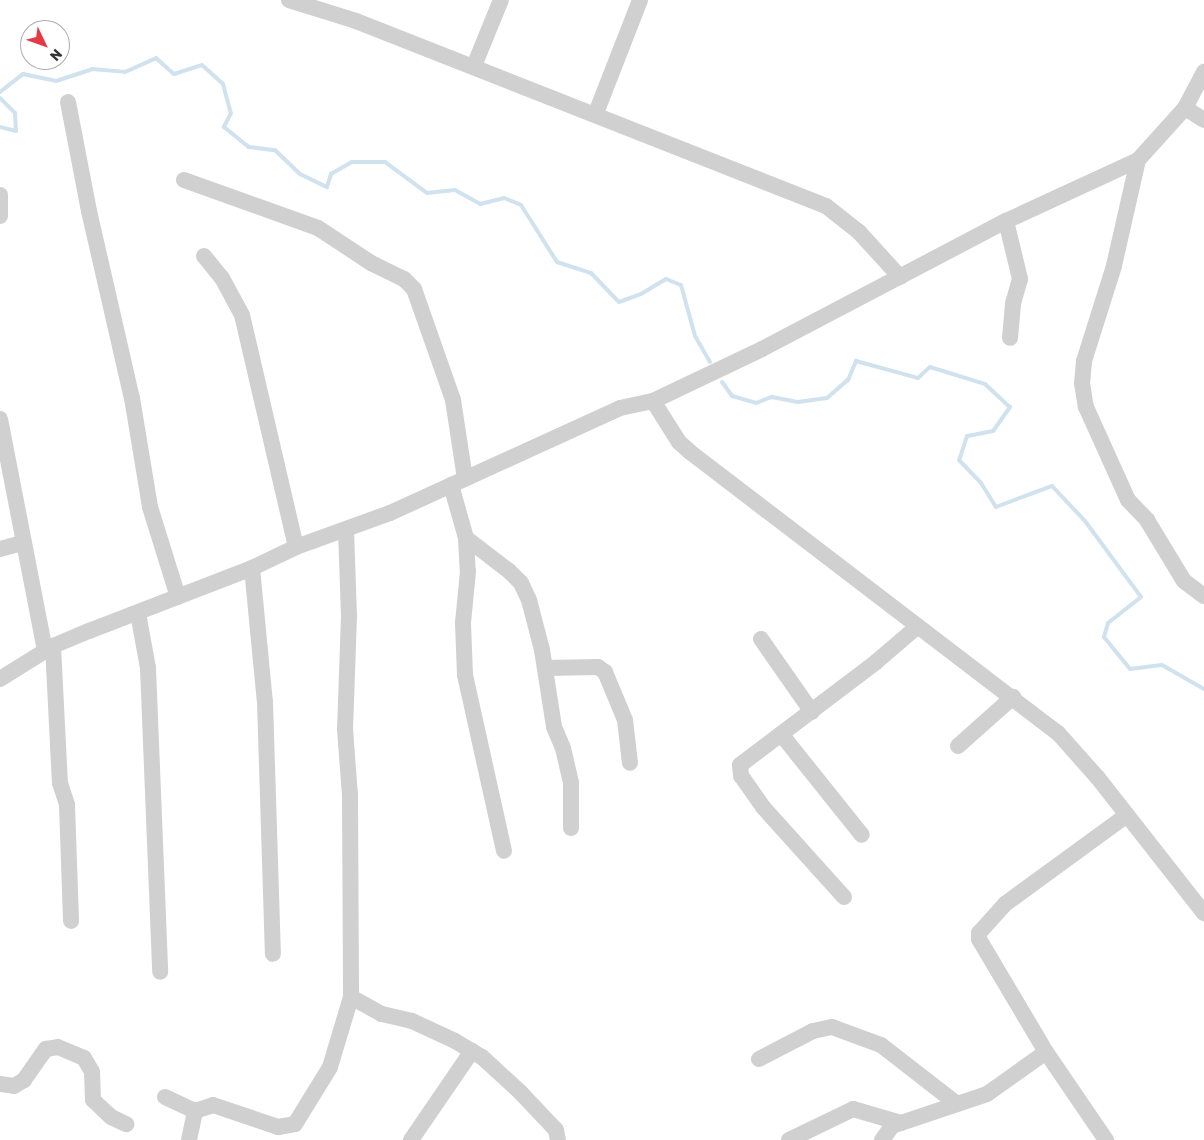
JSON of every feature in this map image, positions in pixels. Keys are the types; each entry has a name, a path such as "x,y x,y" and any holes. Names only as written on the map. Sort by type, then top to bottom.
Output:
{"street":[{"path":"289,0 356,21 474,66 826,206 859,232 900,277"},
{"path":"474,66 501,0"},
{"path":"596,113 640,0"},
{"path":"0,679 49,649 252,568 296,547 346,530 620,408 653,401 762,349 1006,221 1138,160 1185,108 1204,72"},
{"path":"68,102 89,212 132,398 150,507 178,597"},
{"path":"1185,108 1204,120"},
{"path":"1138,160 1114,266 1084,361 1082,383 1086,407 1128,500 1146,520 1184,581 1204,596"},
{"path":"184,180 318,228 371,263 404,279 414,289 453,400 458,481 466,538 468,572 463,624 465,675 504,851"},
{"path":"0,196 0,216"},
{"path":"1006,221 1020,279 1013,304 1010,338"},
{"path":"204,256 222,278 242,315 296,547"},
{"path":"653,401 679,442 690,452 1058,732 1127,815 1204,913"},
{"path":"0,419 23,543 49,649 60,783 67,805 71,921"},
{"path":"165,1097 196,1111 221,1105 278,1127 295,1124 304,1114 330,1067 351,997 351,820 345,729 349,616 346,530"},
{"path":"466,538 521,584 529,600 545,668 554,728 564,748 571,783 571,828"},
{"path":"0,549 23,543"},
{"path":"252,568 265,702 273,954"},
{"path":"138,613 148,668 160,972"},
{"path":"844,897 763,807 741,776 739,770 743,760 812,712 918,626"},
{"path":"761,639 812,712"},
{"path":"545,668 598,667 605,672 624,720 630,763"},
{"path":"958,746 1013,697"},
{"path":"781,734 862,835"},
{"path":"1106,1140 1046,1052 979,940 979,933 1005,904 1127,815"},
{"path":"351,997 382,1014 412,1021 472,1051 520,1092 556,1130 558,1140"},
{"path":"759,1059 813,1031 832,1027 881,1045 957,1104"},
{"path":"0,1084 14,1086 24,1080 46,1049 58,1048 84,1058 92,1072 93,1100 111,1118 126,1124"},
{"path":"411,1140 472,1051"},
{"path":"882,1140 892,1126 987,1094 1046,1052"},
{"path":"789,1140 853,1109 901,1123"},
{"path":"189,1140 196,1111"}],"waterway":[{"path":"0,92 23,74 56,81 92,69 125,72 156,58 174,74 202,65 223,84 231,113 224,127 249,147 275,150 300,174 327,187 331,174 352,162 385,162 427,193 455,190 480,204 504,198 521,205 557,262 591,273 619,302 641,294 666,279 681,285 695,336 710,362"},
{"path":"0,98 15,113 16,131 0,127"},
{"path":"722,382 732,396 756,403 772,397 798,402 827,398 848,380 856,361 918,378 930,367 985,384 1010,407 993,431 967,436 959,460 981,483 996,507 1052,486 1085,521 1141,597 1108,623 1104,637 1130,669 1162,665 1204,689"}]}
